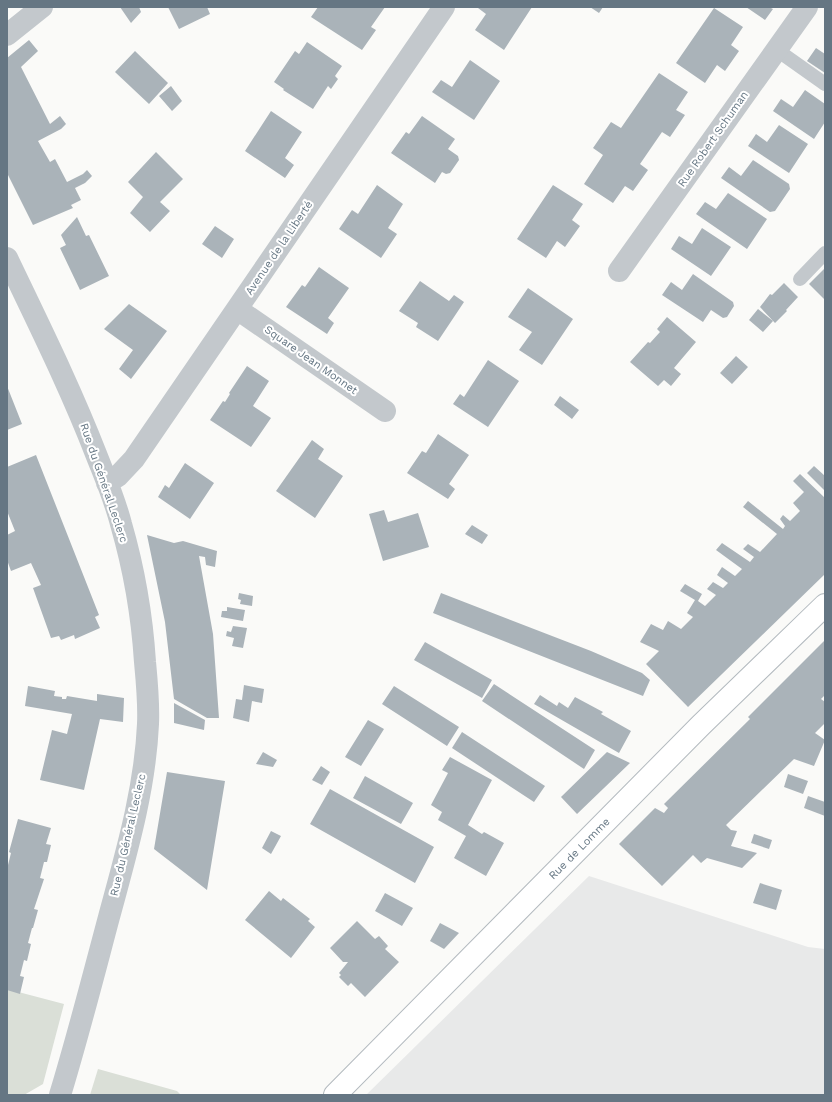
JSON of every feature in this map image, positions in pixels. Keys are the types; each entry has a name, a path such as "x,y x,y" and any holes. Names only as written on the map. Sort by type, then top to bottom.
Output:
{"main road":[{"name":"Rue de Lomme","path":"335,1095 696,730 825,605"}],"street":[{"path":"7,35 42,7"},
{"name":"Avenue de la Liberté","path":"107,483 118,476 134,459 444,7"},
{"name":"Rue Robert Schuman","path":"619,270 807,7"},
{"name":"Rue du Général Leclerc","path":"7,258 74,399 107,483 121,524 131,562 139,604 146,673 148,721 147,740 144,769 133,826 60,1095"},
{"name":"Square Jean Monnet","path":"237,309 385,411"}],"lane":[{"path":"777,50 825,84"},
{"path":"800,279 825,252"}],"shaded area":[{"path":"589,876 808,947 825,949 825,1095 366,1095"},
{"path":"7,989 64,1004 43,1084 24,1095 7,1095"},
{"path":"98,1069 177,1091 181,1095 90,1095"}],"building":[{"path":"120,7 139,7 141,12 131,23"},
{"path":"168,7 207,7 210,14 179,29"},
{"path":"318,7 385,7 371,27 376,30 362,50 311,17"},
{"path":"532,7 504,50 475,30 486,14 478,8"},
{"path":"590,7 603,7 599,13"},
{"path":"746,7 769,7 773,9 765,20"},
{"path":"714,8 743,27 731,45 739,51 725,71 717,65 705,83 676,63"},
{"path":"29,40 38,51 21,67 50,124 60,116 66,124 61,129 38,141 50,162 55,159 67,182 83,174 87,170 92,176 85,183 75,188 81,200 71,205 73,208 33,225 7,173 7,58"},
{"path":"307,42 342,66 335,76 338,79 331,89 328,86 313,109 283,90 284,89 274,82 295,51 299,54"},
{"path":"816,48 825,54 825,73 807,61"},
{"path":"135,51 168,83 149,104 115,72"},
{"path":"470,60 500,81 474,120 432,92 441,80 452,87"},
{"path":"659,73 688,92 676,110 685,115 670,137 662,132 640,164 648,170 633,191 625,186 613,203 584,184 603,155 593,148 611,122 621,128"},
{"path":"171,86 182,101 172,111 159,96"},
{"path":"805,90 825,104 825,122 814,139 773,111 781,99 793,107"},
{"path":"271,111 302,132 285,158 294,165 285,178 245,151"},
{"path":"422,116 455,139 448,149 458,156 459,160 450,173 446,174 442,172 435,183 391,153 406,132 409,134"},
{"path":"779,125 808,144 789,173 748,146 756,134 767,142"},
{"path":"156,152 183,179 160,202 170,211 150,232 130,213 143,197 128,182"},
{"path":"753,160 789,184 790,189 775,211 770,212 721,178 729,167 741,176"},
{"path":"377,185 403,204 388,228 397,234 381,258 339,229 352,210 358,214"},
{"path":"553,185 583,204 572,220 580,226 565,247 557,241 546,258 517,239"},
{"path":"728,193 767,219 747,249 696,214 705,202 716,209"},
{"path":"77,217 86,236 89,235 109,276 80,290 60,248 66,245 61,235"},
{"path":"215,226 234,239 222,258 202,244"},
{"path":"702,228 731,247 711,276 671,249 679,236 692,244"},
{"path":"319,267 349,288 328,318 334,323 327,334 286,307 302,285 305,287"},
{"path":"825,268 825,300 809,284"},
{"path":"693,274 733,302 734,306 727,317 723,318 711,310 703,322 662,295 671,282 682,290"},
{"path":"420,281 449,301 454,295 464,302 438,341 416,327 418,323 399,311"},
{"path":"784,283 798,297 775,323 760,307 770,294 772,295"},
{"path":"528,288 573,319 542,365 519,350 532,332 508,317"},
{"path":"129,304 167,331 131,379 119,369 133,350 104,329"},
{"path":"758,309 773,321 763,332 749,320"},
{"path":"667,317 696,342 674,368 681,374 671,386 664,380 658,386 630,362 648,342 650,343 660,332 657,329"},
{"path":"736,356 748,367 732,384 720,373"},
{"path":"488,360 519,381 488,427 453,404 460,394 464,397"},
{"path":"247,366 269,381 253,406 271,418 251,447 210,420 223,401 225,402 230,394 229,393"},
{"path":"7,386 22,424 7,430"},
{"path":"560,396 579,410 572,419 554,405"},
{"path":"438,434 469,455 449,484 455,489 448,499 407,473 422,451 426,453"},
{"path":"312,440 324,449 318,459 343,476 315,518 276,491"},
{"path":"36,455 99,615 95,617 100,628 75,639 74,635 61,640 59,636 51,638 33,588 41,585 31,563 11,571 7,560 7,535 15,531 7,511 7,467"},
{"path":"185,463 214,483 190,519 158,497 165,485 169,488"},
{"path":"814,466 825,476 825,491 807,473"},
{"path":"800,474 825,498 825,574 688,707 646,664 659,651 640,642 651,624 663,630 668,621 681,629 693,617 687,613 695,600 680,591 685,584 702,594 698,601 705,606 716,595 707,589 713,582 723,588 728,583 717,575 722,567 735,576 742,569 716,550 722,543 750,562 754,557 743,549 748,544 760,552 777,534 743,507 748,501 783,529 785,526 780,519 783,515 790,521 800,511 793,503 804,492 793,481"},
{"path":"384,510 388,522 418,513 429,547 383,561 369,514"},
{"path":"472,525 488,535 482,544 465,534"},
{"path":"147,535 174,543 183,541 217,551 215,567 206,565 205,557 199,556 213,634 219,718 207,718 174,699 165,622"},
{"path":"239,593 253,596 252,606 240,604 241,600 238,599"},
{"path":"441,593 591,651 642,673 650,680 643,696 433,613"},
{"path":"227,607 245,610 243,621 221,617 222,611 227,611"},
{"path":"233,626 247,628 243,648 232,646 234,638 226,636 227,631 231,632"},
{"path":"825,640 825,695 821,699 825,702 825,723 815,733 825,740 814,766 794,759 726,825 731,830 737,831 731,846 757,853 742,868 707,858 701,863 693,855 662,886 619,844 655,808 664,813 668,808 664,804 750,719 748,717"},
{"path":"425,642 492,680 482,698 414,660"},
{"path":"494,684 595,750 584,769 482,701"},
{"path":"244,685 264,689 262,703 252,701 249,722 233,718 236,699 242,700"},
{"path":"28,686 55,691 54,696 62,697 62,699 66,699 67,696 97,701 97,694 124,698 123,722 100,719 84,790 40,780 52,730 67,734 72,714 25,706"},
{"path":"394,686 459,727 447,746 382,704"},
{"path":"540,695 557,706 559,702 568,708 575,697 603,712 601,714 631,731 619,753 534,704"},
{"path":"174,703 205,720 204,730 174,723"},
{"path":"368,720 384,729 361,766 345,757"},
{"path":"462,732 545,786 534,802 452,748"},
{"path":"263,752 277,760 273,767 256,764"},
{"path":"607,752 630,763 577,814 561,797"},
{"path":"450,757 492,780 468,825 482,834 484,832 504,843 486,876 454,858 466,836 438,820 442,812 431,805 448,773 442,770"},
{"path":"321,766 330,772 322,785 312,780"},
{"path":"167,772 225,781 207,890 154,849"},
{"path":"788,774 808,781 803,794 784,787"},
{"path":"365,776 413,803 401,824 353,798"},
{"path":"330,789 434,847 415,883 310,824"},
{"path":"808,796 825,802 825,816 804,808"},
{"path":"18,819 51,828 46,844 51,845 47,862 44,862 40,878 44,879 34,909 38,910 28,943 31,944 27,961 24,960 20,976 24,977 20,994 7,990 7,869 11,853 9,852"},
{"path":"271,831 281,836 271,854 262,848"},
{"path":"754,834 772,840 769,849 751,843"},
{"path":"760,883 782,890 776,910 753,903"},
{"path":"269,891 281,901 283,898 310,919 308,921 315,927 291,958 245,920"},
{"path":"385,893 413,908 402,926 375,911"},
{"path":"357,921 375,939 379,936 388,946 385,949 399,962 365,997 351,983 348,986 339,977 341,975 339,973 348,962 343,962 330,948"},
{"path":"440,923 459,933 444,949 430,941"}]}
